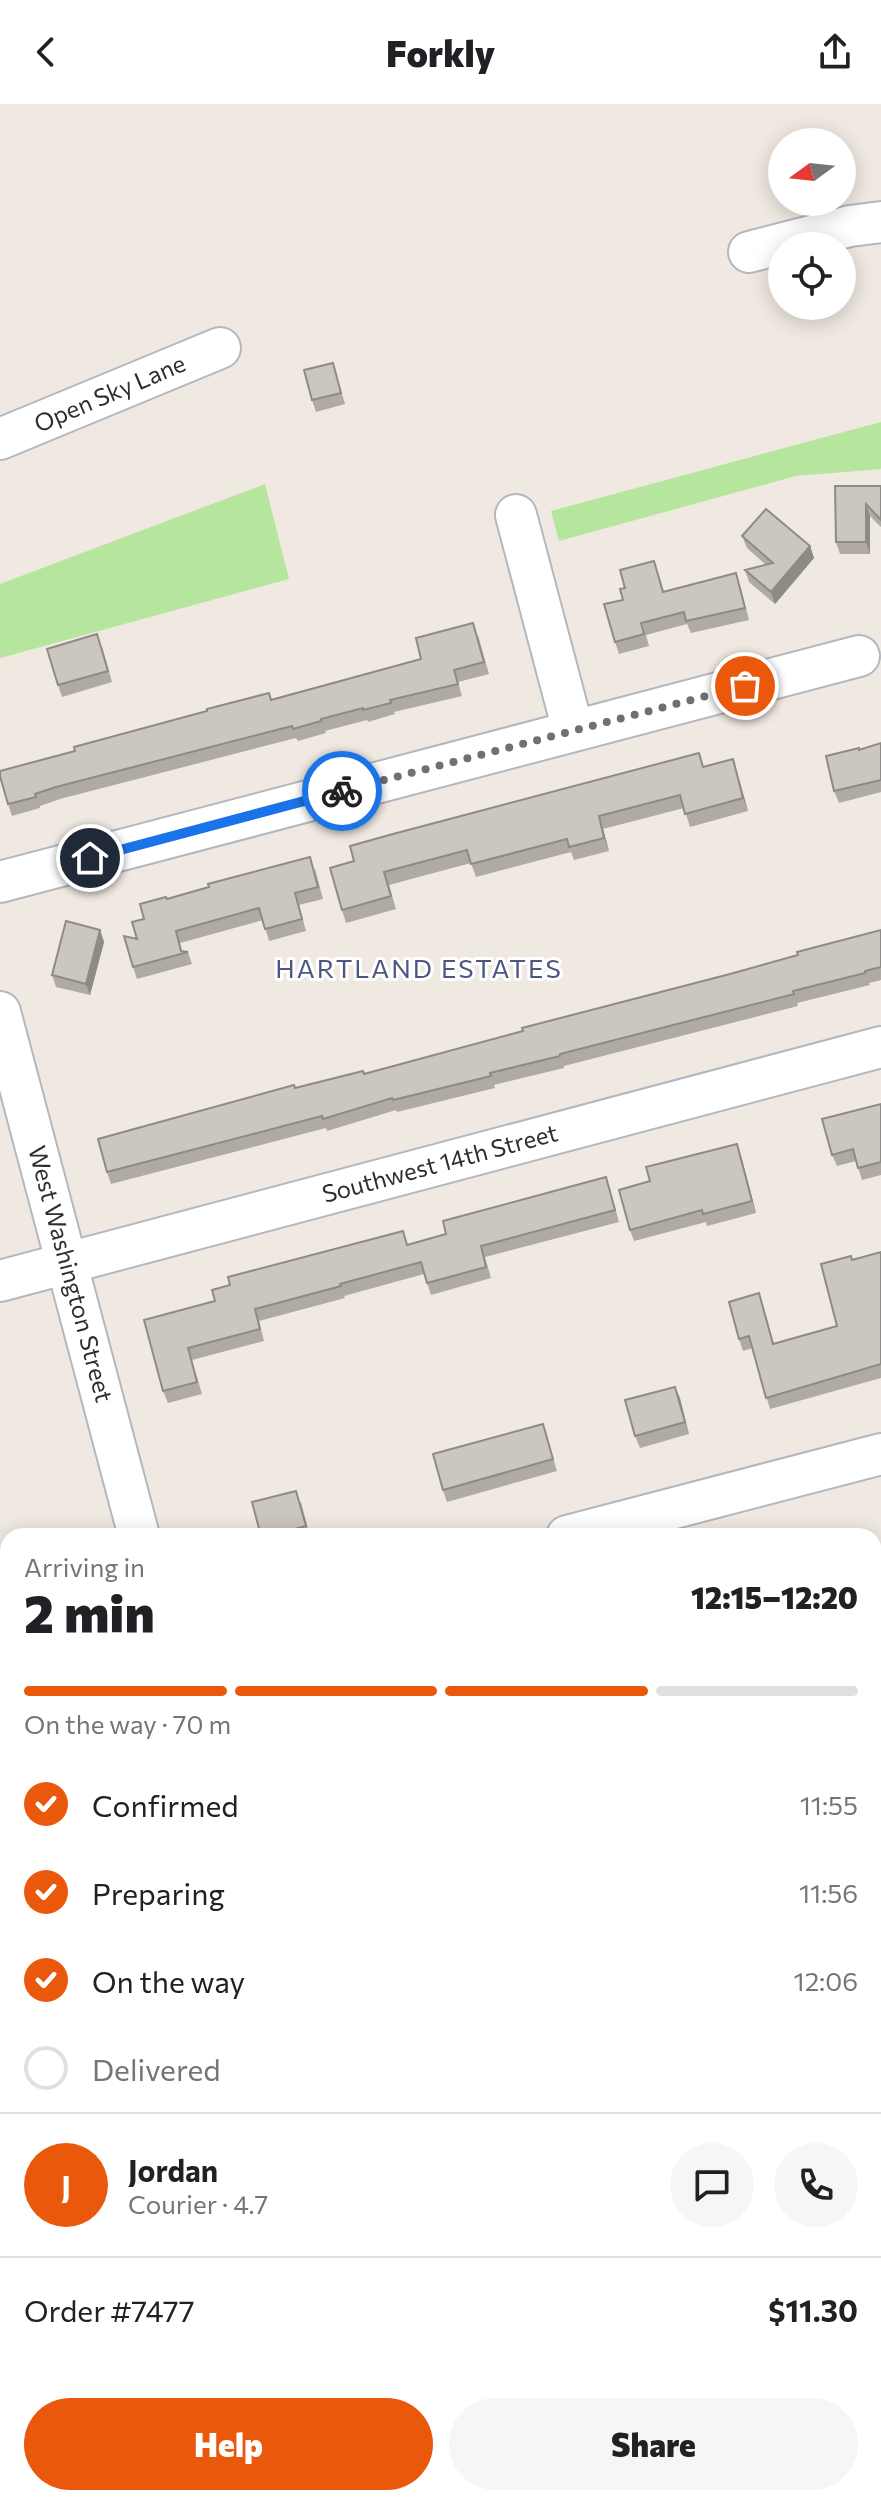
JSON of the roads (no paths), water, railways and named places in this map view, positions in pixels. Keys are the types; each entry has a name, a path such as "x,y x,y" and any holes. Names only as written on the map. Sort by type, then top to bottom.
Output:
{"street":[{"path":"749,252 850,226 881,222"},
{"name":"Open Sky Lane","path":"0,439 220,348"},
{"path":"516,515 573,730"},
{"path":"0,882 859,656"},
{"name":"West Washington Street","path":"0,1012 137,1528"},
{"name":"Southwest 14th Street","path":"0,1281 881,1047"},
{"path":"598,1528 881,1454"}],"district":[{"name":"HARTLAND ESTATES","path":"419,969"}]}
